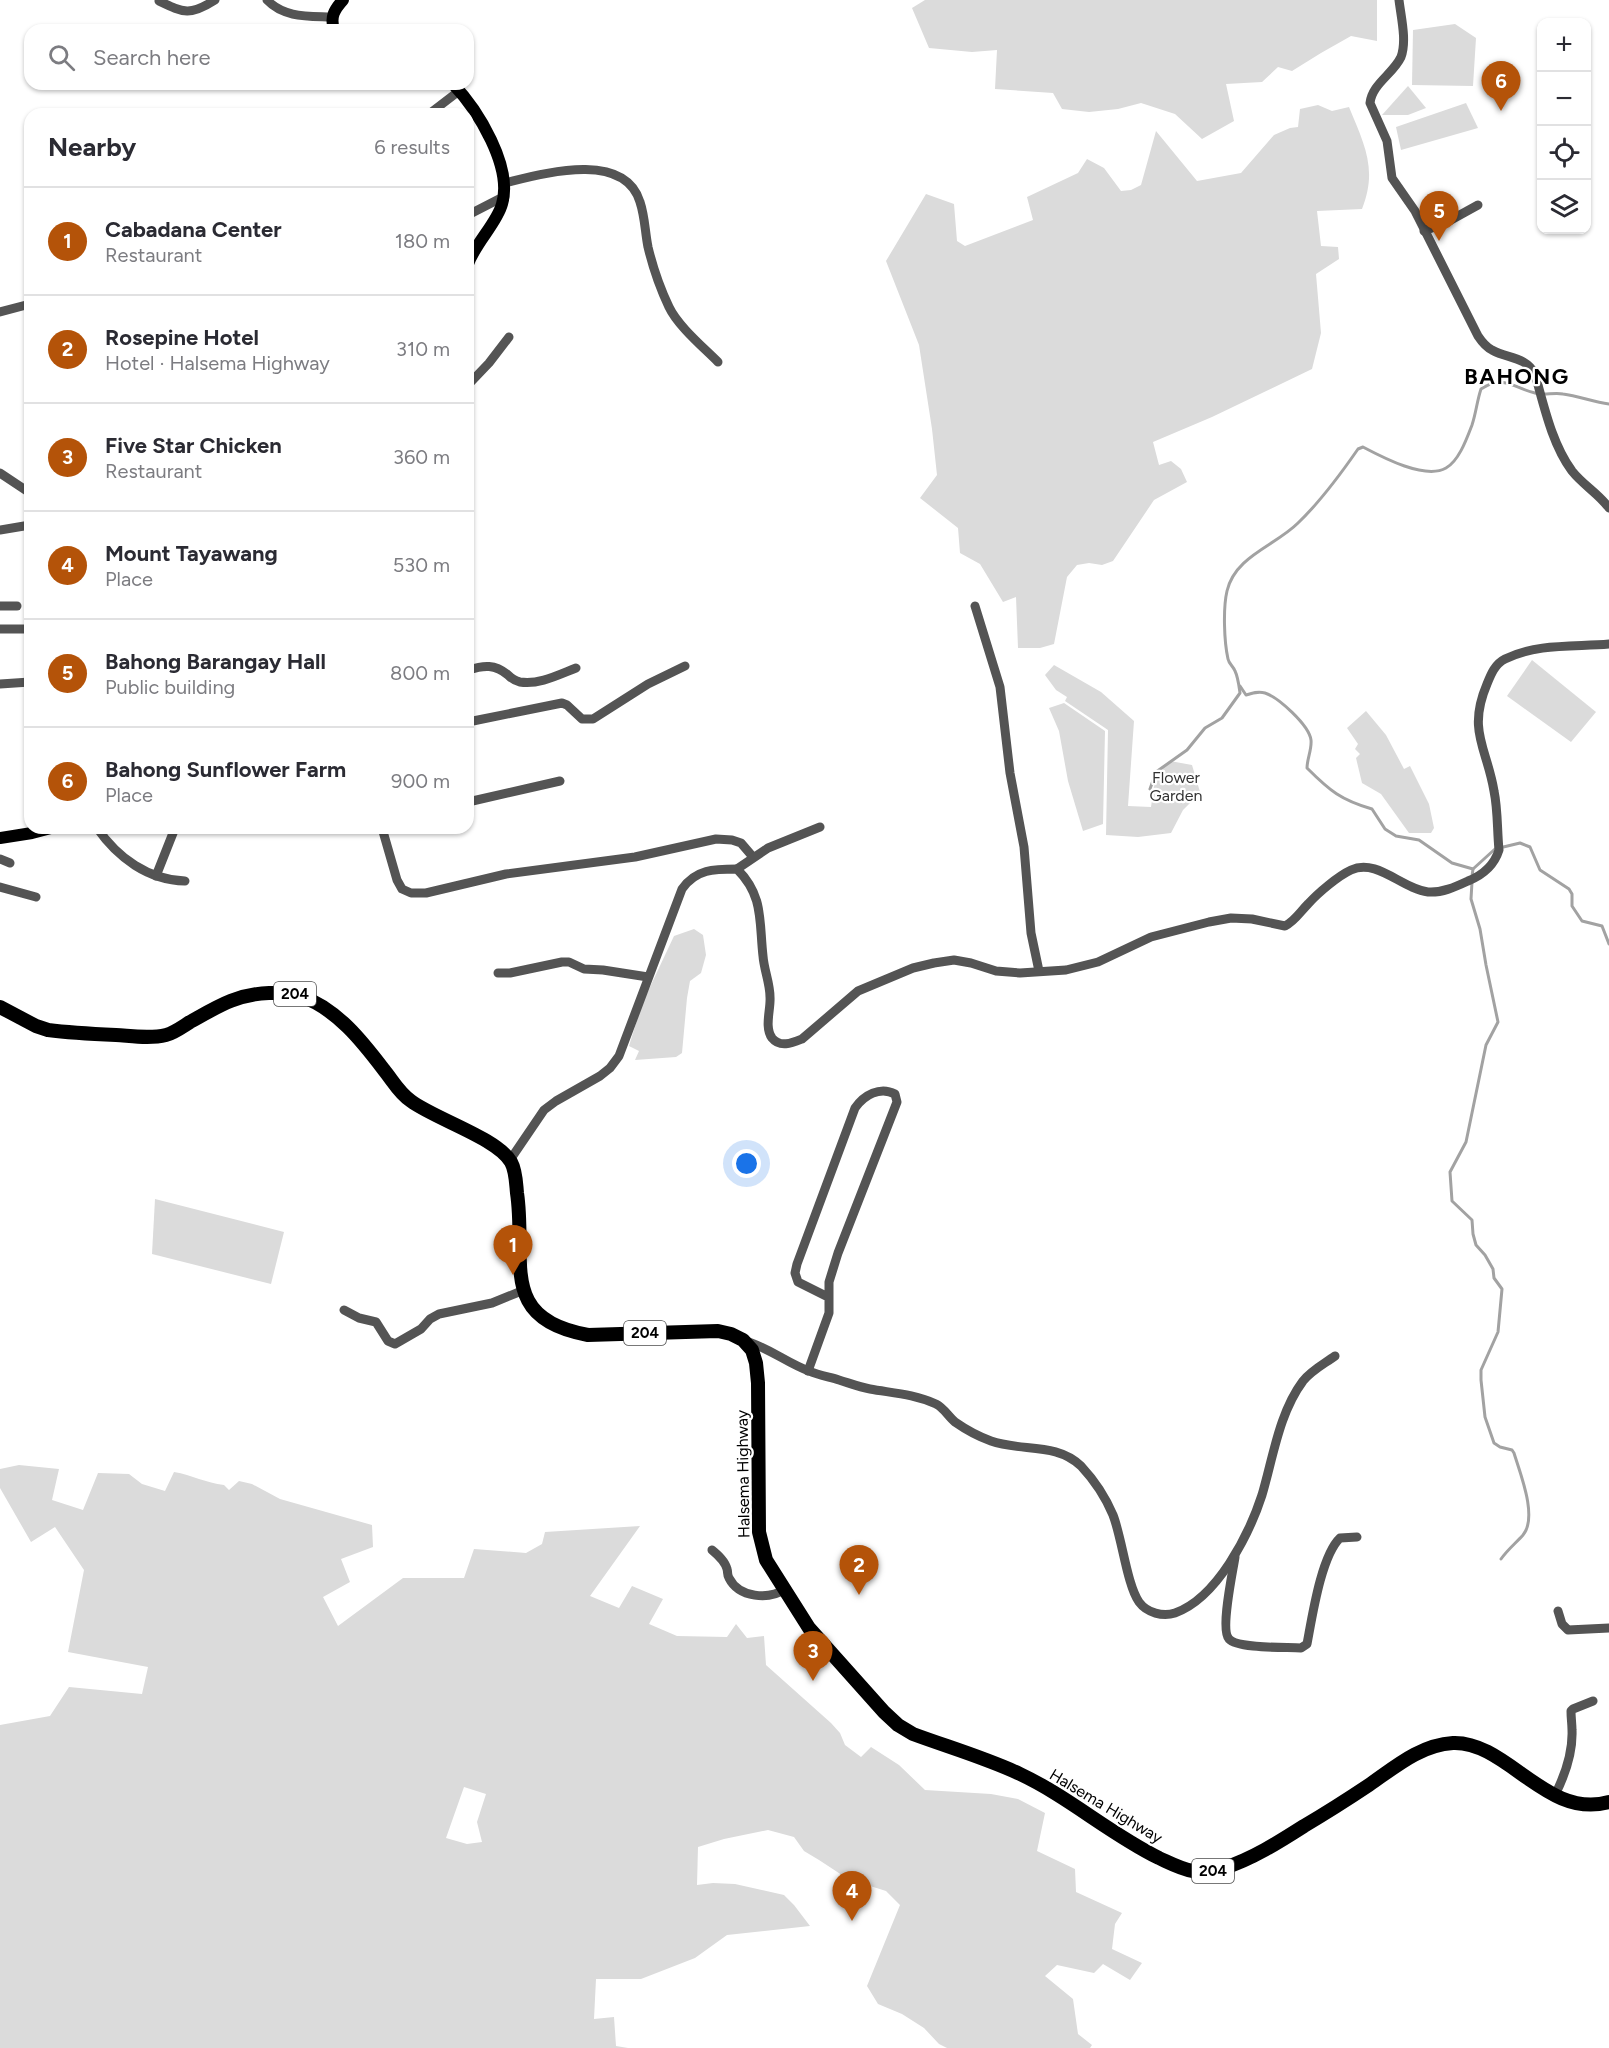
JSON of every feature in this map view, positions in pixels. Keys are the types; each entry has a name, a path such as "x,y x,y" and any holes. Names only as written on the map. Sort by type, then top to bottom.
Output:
{"highway":[{"name":"204","path":"0,1007 48,1030 159,1036 169,1034 217,1007 246,994 299,994 335,1015 357,1036 403,1095 427,1112 480,1138 510,1160 515,1173 519,1202 520,1269 529,1303 537,1313 555,1327 588,1335 718,1331 743,1340"},
{"name":"Halsema Highway","path":"743,1340 752,1350 758,1383 759,1532 766,1560 809,1628 898,1725 913,1734 1019,1774 1145,1851 1190,1871 1207,1872 1223,1869 1272,1846 1412,1756 1426,1748 1441,1744 1469,1745 1485,1752 1555,1795 1577,1803 1590,1805 1609,1802"}],"main road":[{"path":"333,24 343,0"},
{"path":"458,90 472,108"},
{"path":"474,111 496,154 504,183 502,206 474,249"},
{"path":"0,838 26,834"}],"street":[{"path":"159,1 178,10 191,12 215,0"},
{"path":"267,0 286,13 333,24"},
{"path":"1399,0 1402,51 1397,64 1374,90 1370,103 1388,141 1392,178 1414,212 1478,336 1492,351 1517,358 1531,366 1558,445 1571,470 1609,508"},
{"path":"435,108 453,90"},
{"path":"504,183 556,172 596,170 614,174 631,186 640,202 650,256 671,311 718,362"},
{"path":"474,212 503,197"},
{"path":"1424,231 1449,221 1478,205"},
{"path":"0,312 24,306"},
{"path":"474,379 509,337"},
{"path":"0,473 24,489"},
{"path":"0,530 24,526"},
{"path":"0,606 18,606"},
{"path":"975,606 1000,687 1010,773 1024,848 1031,933 1039,971"},
{"path":"0,629 24,629"},
{"path":"737,869 751,886 760,910 763,956 770,987 769,1029 772,1038 780,1044 792,1044 802,1039 858,991 913,968 954,960 996,971 1020,974 1066,970 1082,968 1151,937 1231,918 1252,919 1285,926 1298,917 1316,896 1350,870 1362,867 1373,868 1416,890 1431,892 1447,890 1480,876 1496,858 1498,846 1494,789 1478,727 1482,700 1492,671 1505,659 1535,650 1609,644"},
{"path":"474,668 495,666 512,679 524,682 542,680 576,669"},
{"path":"474,721 561,703 567,705 582,719 593,719 648,684 685,666"},
{"path":"0,684 24,682"},
{"path":"474,801 560,781"},
{"path":"510,1160 544,1110 600,1076 619,1056 682,889 689,879 701,871 737,869 783,840 819,827"},
{"path":"102,834 113,849 122,856 156,876 171,881 185,881"},
{"path":"156,876 173,834"},
{"path":"384,834 397,880 402,889 411,893 426,893 506,874 635,857 716,839 741,843 753,857"},
{"path":"0,887 36,897"},
{"path":"498,973 510,973 569,962 584,969 648,977"},
{"path":"808,1371 829,1313 829,1282 838,1253 894,1111 897,1098 892,1092 873,1092 860,1101 855,1108 797,1264 795,1273 798,1282 828,1297"},
{"path":"344,1310 359,1318 376,1322 388,1341 395,1344 421,1329 430,1319 439,1314 492,1303 524,1290"},
{"path":"743,1340 761,1345 808,1371 867,1388 919,1396 939,1405 954,1421 991,1441 1014,1446 1052,1449 1065,1455 1091,1477 1103,1494 1113,1517 1138,1601 1146,1609 1168,1615 1182,1610 1200,1598 1219,1579 1236,1552 1257,1510 1291,1402 1304,1380 1316,1368 1335,1356"},
{"path":"1236,1552 1225,1632 1230,1641 1241,1644 1304,1647 1307,1644 1318,1589 1332,1550 1340,1538 1357,1537"},
{"path":"712,1550 727,1566 728,1577 744,1591 756,1596 768,1596 778,1594 785,1589"},
{"path":"1219,1579 1233,1571"},
{"path":"1558,1611 1562,1624 1568,1630 1609,1628"},
{"path":"1555,1795 1562,1782 1570,1749 1571,1711 1593,1701"}],"green space":[{"path":"925,0 1377,0 1377,41 1351,36 1292,71 1278,67 1262,82 1226,84 1234,121 1202,139 1175,114 1141,103 1118,109 1089,112 1062,109 1053,93 995,89 997,50 972,52 929,48 912,8"},
{"path":"1455,24 1476,38 1473,86 1412,85 1413,30"},
{"path":"1408,86 1426,108 1408,115 1382,115"},
{"path":"1466,103 1478,128 1401,150 1396,127"},
{"path":"1318,105 1332,111 1349,107 1364,145 1369,181 1362,209 1317,211 1321,246 1338,247 1339,259 1316,274 1321,333 1312,369 1212,417 1153,442 1159,465 1171,461 1181,469 1187,482 1154,500 1113,561 1102,565 1089,563 1077,565 1067,577 1054,644 1040,648 1018,648 1016,597 1003,602 980,564 960,553 958,528 920,498 937,475 932,429 919,345 886,261 926,194 954,204 957,241 965,246 1033,220 1027,197 1078,173 1087,159 1104,168 1121,191 1131,190 1141,185 1156,131 1197,181 1241,173 1274,135 1298,127 1300,109"},
{"path":"1532,660 1596,712 1571,742 1507,696"},
{"name":"Flower Garden","path":"1054,665 1101,692 1134,721 1128,806 1151,807 1156,772 1170,761 1192,765 1203,802 1193,800 1183,810 1171,833 1138,837 1106,835 1108,730 1065,701 1067,697 1056,690 1045,675"},
{"path":"1064,703 1105,731 1103,824 1083,831 1068,781 1059,731 1049,708"},
{"path":"1366,711 1386,735 1404,769 1410,766 1429,804 1434,828 1431,833 1409,833 1381,794 1362,783 1356,758 1360,754 1355,749 1358,744 1347,728"},
{"path":"694,929 703,935 706,955 701,973 690,981 682,1053 676,1057 635,1060 639,1051 629,1046 642,1004 674,936"},
{"path":"155,1199 284,1232 271,1284 152,1254"},
{"path":"19,1465 59,1469 52,1500 83,1510 98,1473 129,1474 142,1484 165,1491 174,1472 224,1485 229,1490 239,1481 252,1484 280,1499 372,1525 373,1547 341,1559 350,1582 323,1597 338,1626 403,1578 464,1578 474,1549 526,1553 542,1544 545,1532 640,1526 590,1596 619,1608 632,1586 663,1599 649,1624 677,1636 727,1637 736,1624 747,1638 764,1636 766,1665 831,1723 840,1733 845,1745 861,1757 871,1747 899,1765 925,1790 991,1794 1018,1799 1045,1813 1037,1851 1075,1869 1076,1892 1122,1913 1115,1924 1112,1949 1142,1963 1130,1980 1103,1964 1094,1973 1057,1965 1045,1976 1073,1999 1078,2034 1092,2045 1090,2048 947,2048 939,2044 924,2028 902,2014 878,2004 867,1986 900,1905 886,1891 848,1879 804,1851 794,1837 768,1830 698,1847 697,1885 735,1884 784,1895 810,1926 727,1935 695,1958 641,1979 596,1979 594,2019 614,2017 616,2046 628,2048 0,2048 0,1725 50,1716 69,1687 142,1694 148,1667 68,1652 84,1570 55,1527 31,1542 0,1488 0,1469","holes":["464,1787 486,1794 477,1822 482,1842 467,1844 446,1838"]}],"waterway":[{"path":"1150,789 1156,772 1187,750 1205,728 1222,718 1240,693 1236,673 1228,659 1225,634 1226,598 1231,579 1247,560 1289,531 1306,515 1330,488 1358,449 1363,447 1404,466 1416,469 1437,471 1446,468 1459,455 1465,442 1481,389 1496,383 1502,382 1538,394 1556,393 1609,404"},
{"path":"1240,686 1246,695 1260,692 1271,696 1299,720 1311,740 1307,768 1330,789 1352,802 1372,809 1385,829 1396,836 1419,840 1452,863 1473,869 1472,876"},
{"path":"1473,869 1495,849 1520,843 1530,847 1540,870 1569,889 1572,894 1572,906 1582,921 1602,926 1609,944"},
{"path":"1472,882 1471,899 1480,929 1498,1022 1486,1045 1466,1142 1450,1172 1452,1201 1472,1220 1476,1245 1485,1255 1493,1269 1494,1278 1502,1289 1498,1332 1481,1370 1485,1417 1494,1443 1514,1453 1526,1495 1529,1517 1523,1535 1501,1559"}],"place":[{"name":"Bahong Sunflower Farm","path":"1501,111"},
{"name":"Bahong Barangay Hall","path":"1439,241"},
{"name":"Cabadana Center","path":"513,1275"},
{"name":"Rosepine Hotel","path":"859,1595"},
{"name":"Five Star Chicken","path":"813,1681"},
{"name":"Mount Tayawang","path":"852,1921"}],"district":[{"name":"BAHONG","path":"1517,376"}]}
